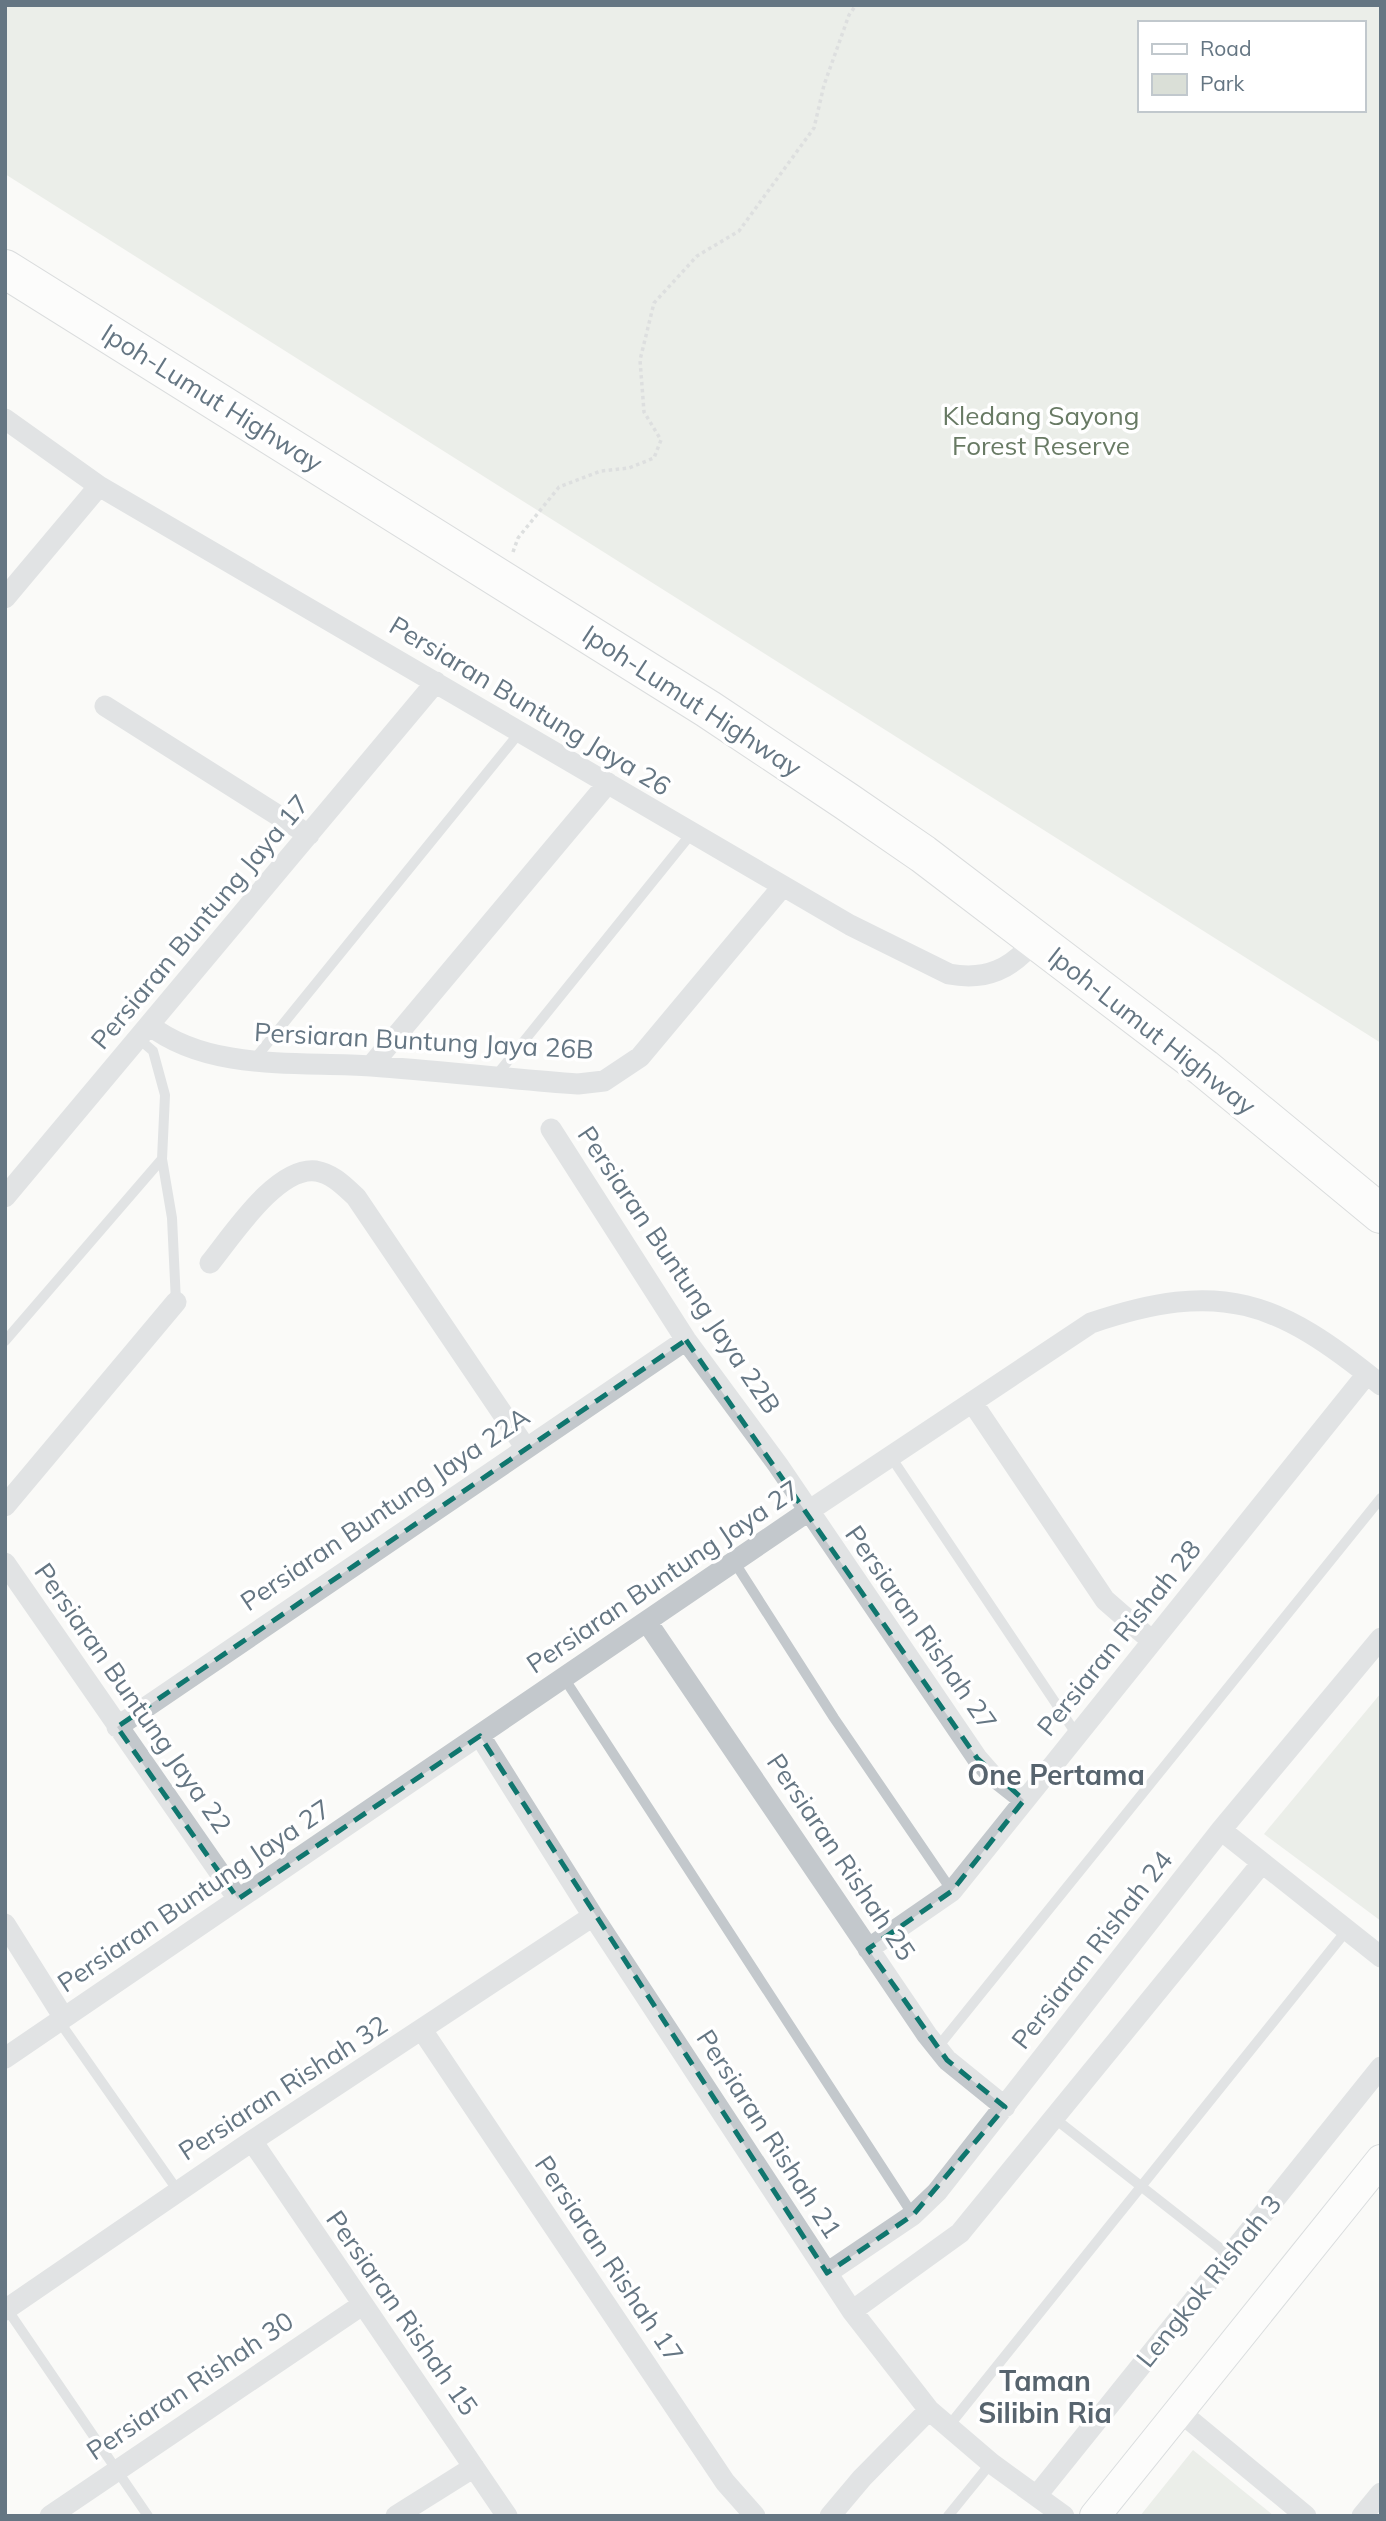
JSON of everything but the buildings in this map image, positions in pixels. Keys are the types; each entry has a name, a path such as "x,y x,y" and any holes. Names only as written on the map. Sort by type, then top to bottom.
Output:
{"highway":[{"name":"Ipoh-Lumut Highway","path":"5,268 502,580 846,801 923,854 1205,1068 1381,1216"}],"street":[{"name":"Persiaran Buntung Jaya 26","path":"8,426 99,486 850,925 949,974 964,977 999,971 1011,966 1035,940"},
{"path":"5,598 99,486"},
{"name":"Persiaran Buntung Jaya 17","path":"5,1197 436,682"},
{"path":"105,706 309,835"},
{"path":"371,1066 608,783"},
{"name":"Persiaran Buntung Jaya 26B","path":"144,1032 253,1061 371,1066 578,1084 604,1081 640,1057 783,886"},
{"name":"Persiaran Buntung Jaya 22B","path":"551,1129 686,1340 778,1465 807,1512"},
{"path":"209,1263 273,1188 292,1175 315,1171 337,1179 356,1197 525,1447"},
{"name":"Persiaran Buntung Jaya 27","path":"5,2058 807,1512 1091,1323 1139,1306 1189,1298 1227,1300 1286,1321 1330,1345 1374,1379"},
{"path":"5,1506 176,1302"},
{"name":"Persiaran Buntung Jaya 22A","path":"117,1727 686,1340"},
{"name":"Persiaran Rishah 28","path":"868,1949 952,1891 1152,1641 1374,1379"},
{"path":"972,1402 1105,1600 1152,1641"},
{"name":"Persiaran Rishah 27","path":"807,1512 977,1758 990,1774 1024,1800"},
{"name":"Persiaran Buntung Jaya 22","path":"5,1563 238,1899"},
{"name":"Persiaran Rishah 25","path":"648,1622 937,2048 1006,2107"},
{"name":"Persiaran Rishah 24","path":"827,2273 913,2216 937,2192 1221,1830 1381,1638"},
{"name":"Persiaran Rishah 21","path":"480,1736 593,1916 852,2311 929,2410 991,2463 1038,2494 1064,2516"},
{"path":"1221,1830 1381,1956"},
{"path":"852,2311 960,2233 1262,1863"},
{"name":"Persiaran Rishah 32","path":"6,2310 252,2141 593,1916"},
{"path":"5,1924 62,2020"},
{"name":"Persiaran Rishah 17","path":"422,2030 725,2482 755,2516"},
{"name":"Lengkok Rishah 3","path":"1038,2494 1381,2067"},
{"name":"Persiaran Rishah 15","path":"252,2141 507,2516"},
{"path":"1095,2516 1381,2160"},
{"name":"Persiaran Rishah 30","path":"50,2516 116,2468 362,2305"},
{"path":"830,2516 862,2478 929,2410"},
{"path":"1179,2411 1306,2516"},
{"path":"396,2516 474,2467"},
{"path":"1362,2516 1381,2493"}],"lane":[{"path":"253,1061 520,732"},
{"path":"493,1078 691,834"},
{"path":"144,1032 160,1067 165,1095 162,1159 172,1219 176,1302"},
{"path":"5,1341 162,1159"},
{"path":"891,1457 1077,1735"},
{"path":"937,2048 1381,1498"},
{"path":"735,1563 834,1718 952,1891"},
{"path":"564,1678 913,2216"},
{"path":"948,2427 1347,1930"},
{"path":"62,2020 178,2191"},
{"path":"1054,2118 1230,2256"},
{"path":"6,2310 148,2516"},
{"path":"948,2516 991,2463"}],"path":[{"path":"502,580 518,538 559,487 601,471 629,468 654,458 661,440 644,412 640,360 654,303 697,256 739,231 814,128 824,85 849,15 856,5"}],"highlighted area":[{"path":"686,1340 977,1758 1024,1800 952,1891 868,1949 947,2060 1005,2107 913,2215 827,2273 480,1736 238,1899 117,1727"}],"green space":[{"name":"Kledang Sayong Forest Reserve","path":"5,5 1381,5 1381,1043 5,174"},
{"path":"1381,1693 1381,1921 1264,1834"},
{"path":"1193,2450 1274,2516 1140,2516"}],"district":[{"name":"One Pertama","path":"1056,1775"},
{"name":"Taman Silibin Ria","path":"1045,2397"}]}
